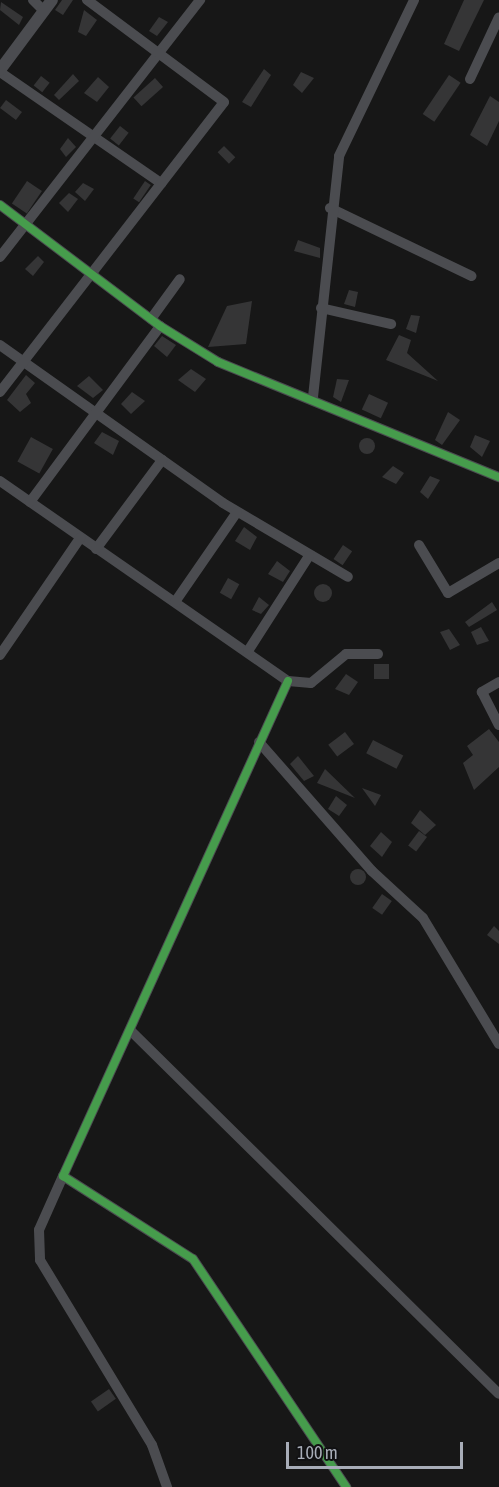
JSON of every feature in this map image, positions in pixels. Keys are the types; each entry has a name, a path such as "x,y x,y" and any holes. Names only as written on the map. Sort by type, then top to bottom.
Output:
{"street":[{"path":"33,0 44,11"},
{"path":"52,0 0,71 161,183"},
{"path":"0,392 224,102 87,0"},
{"path":"0,257 200,0"},
{"path":"313,397 330,208 339,156 414,0"},
{"path":"470,79 499,17"},
{"path":"0,205 155,323 218,362 313,397 499,477"},
{"path":"330,208 471,276"},
{"path":"30,502 155,323 180,279"},
{"path":"321,308 391,324"},
{"path":"0,345 237,512 348,577"},
{"path":"96,549 162,460"},
{"path":"0,482 248,651 288,681 310,683 346,654 378,654"},
{"path":"176,602 237,512"},
{"path":"0,655 80,538"},
{"path":"419,544 448,594 499,563"},
{"path":"248,651 309,556"},
{"path":"167,1487 152,1445 40,1260 39,1230 288,681"},
{"path":"499,682 482,692 499,725"},
{"path":"259,742 372,871 423,918 498,1041"},
{"path":"130,1030 499,1394"},
{"path":"63,1176 193,1259 346,1487"}],"building":[{"path":"62,0 73,0 63,15 55,10"},
{"path":"464,0 484,0 459,51 444,44"},
{"path":"1,2 23,17 19,25 0,10"},
{"path":"84,10 97,20 86,36 78,32"},
{"path":"159,17 168,22 157,36 149,31"},
{"path":"264,69 271,75 251,107 242,102"},
{"path":"301,72 314,78 302,93 293,85"},
{"path":"73,74 79,81 59,100 54,95"},
{"path":"449,75 461,83 434,122 423,114"},
{"path":"41,76 50,83 42,92 34,85"},
{"path":"98,77 109,87 97,102 84,93"},
{"path":"155,78 163,87 141,106 133,97"},
{"path":"490,96 499,102 499,121 487,146 470,135"},
{"path":"6,100 22,112 16,120 0,108"},
{"path":"120,126 129,133 119,145 110,139"},
{"path":"68,138 76,147 66,157 60,149"},
{"path":"224,146 235,157 229,164 218,152"},
{"path":"27,181 42,191 27,213 12,203"},
{"path":"145,181 151,185 139,202 133,198"},
{"path":"83,183 94,189 85,201 75,192"},
{"path":"69,193 78,199 68,212 59,203"},
{"path":"298,240 320,248 320,258 294,251"},
{"path":"38,256 44,262 33,276 25,269"},
{"path":"349,290 358,292 355,307 344,304"},
{"path":"252,301 246,344 208,347 227,306"},
{"path":"411,315 420,316 416,333 406,329"},
{"path":"399,335 411,340 407,353 438,381 386,360"},
{"path":"162,336 176,345 167,357 154,346"},
{"path":"191,369 206,379 195,392 178,380"},
{"path":"26,375 35,383 26,394 31,403 20,412 7,400"},
{"path":"89,376 103,390 93,398 77,386"},
{"path":"337,379 349,380 341,402 333,397"},
{"path":"132,392 145,401 131,414 121,404"},
{"path":"369,394 388,403 381,418 362,409"},
{"path":"448,412 460,420 442,445 435,440"},
{"path":"102,432 119,441 113,455 94,443"},
{"path":"475,435 490,441 482,457 470,447"},
{"path":"31,437 53,449 39,474 17,461"},
{"path":"367,438 373,440 375,446 373,452 367,454 361,452 359,446 361,440"},
{"path":"393,466 404,473 396,484 382,477"},
{"path":"430,476 440,480 428,499 420,492"},
{"path":"244,527 257,537 250,550 235,541"},
{"path":"343,545 352,551 343,565 333,559"},
{"path":"277,561 290,571 283,582 268,574"},
{"path":"228,578 239,584 231,599 220,593"},
{"path":"323,584 329,587 332,593 329,599 323,602 317,599 314,593 317,587"},
{"path":"259,597 269,605 261,614 252,610"},
{"path":"492,602 497,610 469,627 465,622"},
{"path":"481,627 489,641 477,645 471,632"},
{"path":"449,629 460,645 450,650 440,632"},
{"path":"374,664 389,664 389,679 374,679"},
{"path":"346,674 358,682 349,695 335,689"},
{"path":"489,729 499,742 499,767 474,790 463,763 473,755 467,746"},
{"path":"345,732 354,744 337,757 328,745"},
{"path":"373,740 403,755 396,769 366,753"},
{"path":"298,756 314,776 304,781 290,764"},
{"path":"325,769 355,798 317,783"},
{"path":"362,788 381,795 375,806"},
{"path":"336,796 347,805 339,816 328,809"},
{"path":"420,810 436,825 425,835 411,823"},
{"path":"419,831 427,837 416,851 408,845"},
{"path":"381,832 392,842 382,857 370,846"},
{"path":"355,869 361,869 366,877 364,883 355,885 350,880 350,874"},
{"path":"382,894 392,901 382,915 372,908"},
{"path":"494,926 499,931 499,944 487,935"},
{"path":"109,1389 116,1399 98,1411 91,1402"}],"cycle path":[{"path":"0,205 160,326 218,362 499,477"},
{"path":"288,681 63,1176 193,1259 346,1487"}]}
